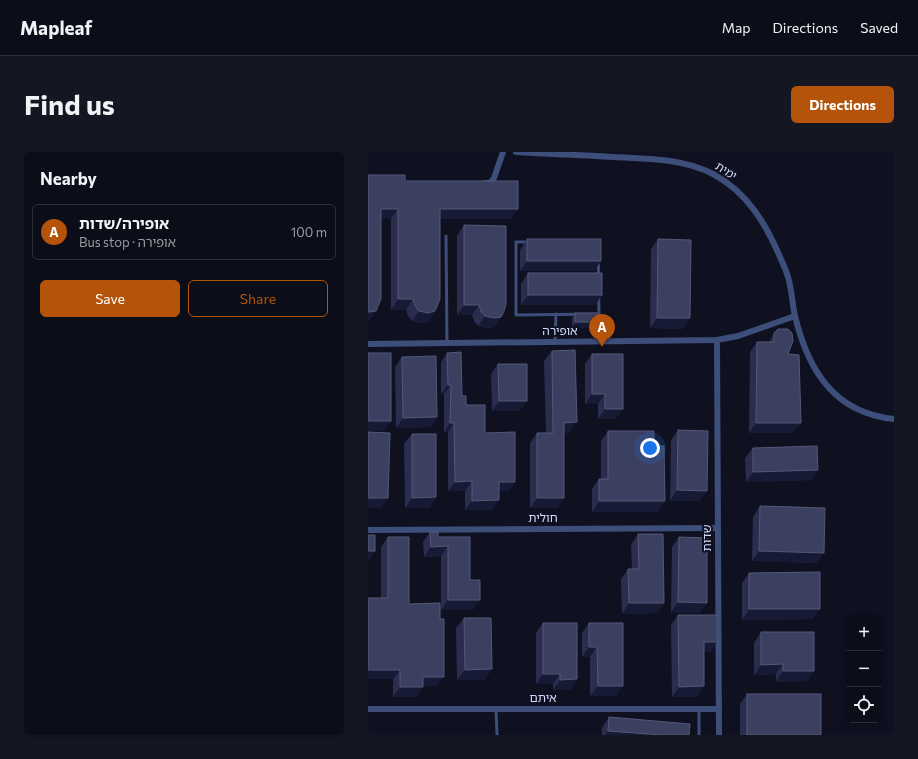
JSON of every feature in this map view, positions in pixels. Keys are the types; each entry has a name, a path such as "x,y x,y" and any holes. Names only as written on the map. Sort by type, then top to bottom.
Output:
{"street":[{"path":"482,183 490,183 494,178 503,152"},
{"name":"ימית","path":"516,152 649,159 676,162 696,166 715,175 746,198 757,212 774,242 788,277 795,316 806,352 822,380 837,396 856,410 876,417 894,419"},
{"name":"אופירה","path":"368,344 718,340 738,336 795,316"},
{"name":"שדות","path":"718,340 719,735"},
{"name":"חולית","path":"368,530 718,528"},
{"name":"איתם","path":"368,709 719,709"}],"lane":[{"path":"446,236 447,343"},
{"path":"516,242 598,242 599,314 556,314 516,315 516,242"},
{"path":"555,342 556,314"},
{"path":"496,709 497,735"},
{"path":"699,709 699,735"}],"building":[{"path":"368,175 405,175 405,181 518,181 518,209 440,209 440,299 435,311 428,313 419,311 413,299 398,299 398,209 381,209 381,299 376,311 368,312"},
{"path":"464,225 506,226 506,304 501,317 494,318 485,316 479,305 464,305"},
{"path":"527,239 601,239 601,261 527,261"},
{"path":"658,239 691,240 690,318 657,318"},
{"path":"528,273 602,273 602,295 528,295"},
{"path":"575,313 598,313 598,322 575,322"},
{"path":"778,329 788,329 792,333 793,341 788,354 799,355 801,423 756,423 757,342 774,342 774,333"},
{"path":"575,350 577,422 564,423 564,498 537,498 537,433 553,433 552,351"},
{"path":"461,352 462,396 466,396 466,405 485,405 485,433 515,432 515,482 499,482 499,500 472,501 472,481 455,482 454,423 450,423 451,385 448,385 447,353"},
{"path":"368,353 391,353 391,421 368,421"},
{"path":"592,354 623,354 623,409 605,409 605,394 592,394"},
{"path":"436,356 437,417 403,418 402,357"},
{"path":"498,364 527,364 527,401 499,401"},
{"path":"678,430 708,431 707,491 677,490"},
{"path":"608,431 654,431 654,446 664,446 665,501 599,501 599,479 608,479"},
{"path":"368,432 390,433 388,498 368,498"},
{"path":"412,434 436,434 436,497 412,498"},
{"path":"817,446 818,470 753,472 753,448"},
{"path":"760,506 825,508 824,553 759,551"},
{"path":"430,532 438,532 438,537 470,537 470,580 480,580 480,600 448,600 448,546 431,547"},
{"path":"638,534 663,534 664,603 629,603 628,569 639,569"},
{"path":"368,535 375,535 375,551 368,551"},
{"path":"388,537 409,537 409,604 440,603 440,619 444,619 444,677 423,677 423,687 400,687 400,670 368,670 368,598 388,598"},
{"path":"679,537 707,538 707,603 678,602"},
{"path":"820,572 820,609 749,609 749,573"},
{"path":"678,615 717,615 717,642 704,642 704,686 679,687"},
{"path":"464,618 491,618 492,669 465,670"},
{"path":"543,623 577,623 577,679 560,680 560,674 543,674"},
{"path":"589,623 623,623 623,686 598,686 597,647 589,647"},
{"path":"761,632 814,632 814,671 783,671 783,664 761,665"},
{"path":"747,694 821,694 821,735 747,735"},
{"path":"609,717 690,724 689,735 662,735 608,731"}],"place":[{"name":"אופירה/שדות","path":"602,347"}]}
